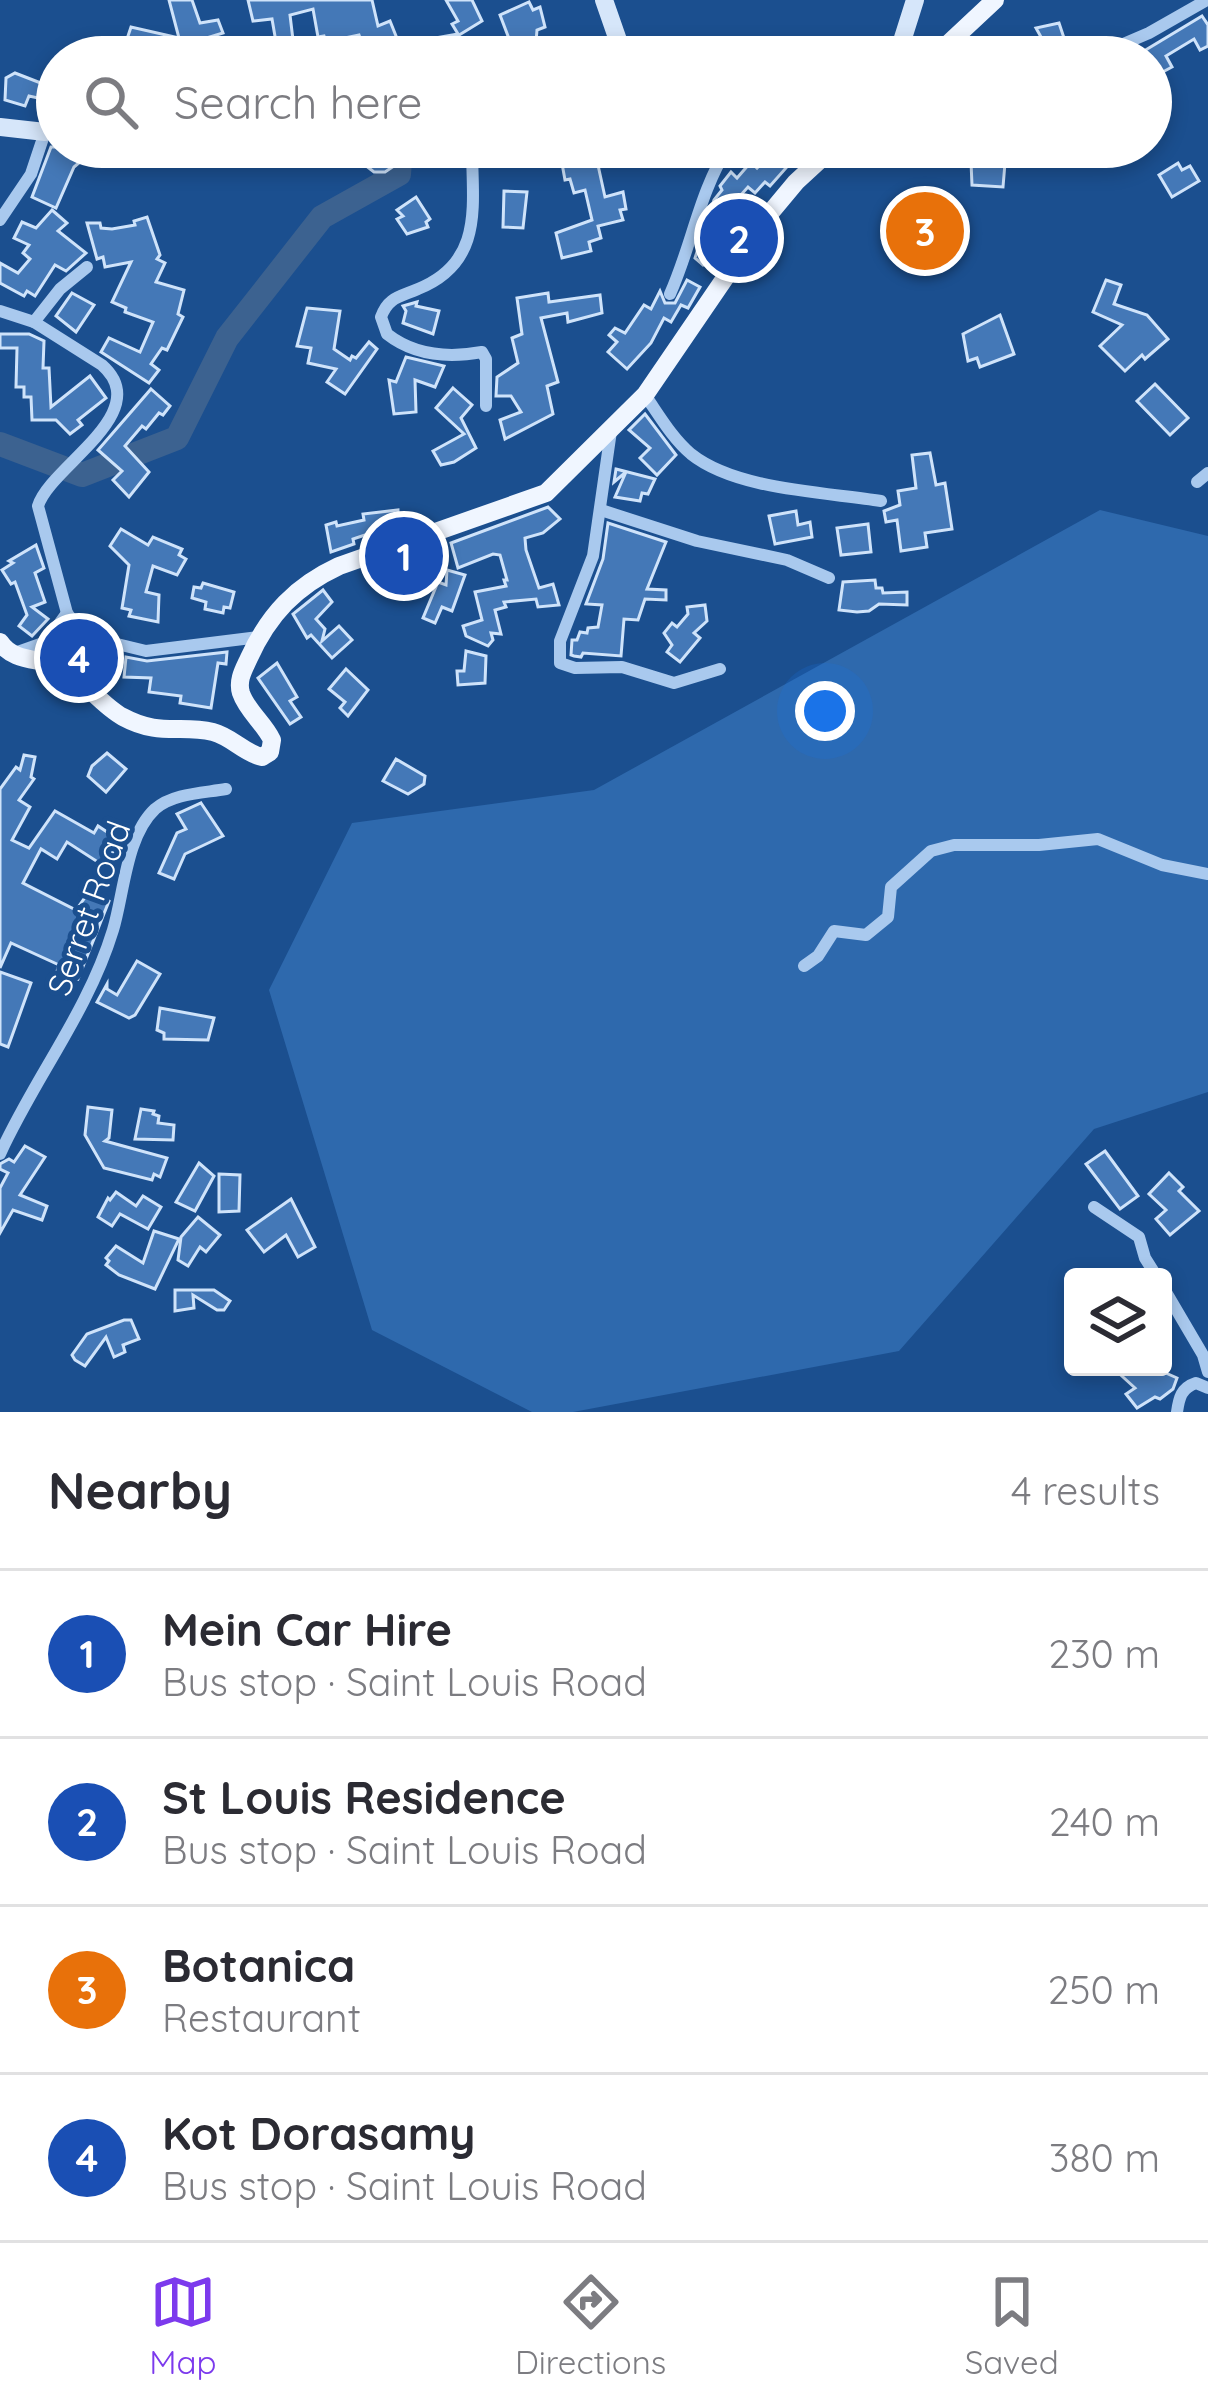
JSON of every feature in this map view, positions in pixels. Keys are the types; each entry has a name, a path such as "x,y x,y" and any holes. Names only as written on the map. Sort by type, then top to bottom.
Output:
{"main road":[{"path":"604,0 617,36"},
{"path":"904,36 915,0"},
{"path":"956,36 995,0"},
{"path":"0,127 36,125"},
{"path":"7,648 62,668 128,720 170,732 220,734 262,757 270,752 272,740 242,698 239,682 278,610 313,579 546,493 644,395 766,218 811,168"}],"street":[{"path":"1142,36 1207,0"},
{"path":"0,220 36,162"},
{"path":"474,168 476,199 460,256 434,281 392,299 381,317 387,334 414,350 451,356 482,352 486,406"},
{"path":"670,294 684,264 701,197 717,168"},
{"path":"34,322 60,289 86,267"},
{"path":"0,311 34,322 111,373 116,386 109,422 43,490 38,506 68,613 84,636 146,651 260,637"},
{"path":"644,395 677,440 715,469 754,481 881,501"},
{"path":"610,431 601,510 586,580 560,640 560,663 575,668 622,667 674,683 720,669"},
{"path":"601,510 711,545 787,560 829,578"},
{"path":"7,648 46,641 68,613"},
{"name":"Serret Road","path":"0,1154 87,998 113,929 129,859 155,809 177,797 226,789"},
{"path":"803,966 818,956 834,931 866,935 889,917 890,886 931,851 953,845 1098,839 1162,865 1208,874"},
{"path":"1094,1207 1139,1238 1151,1268"},
{"path":"1172,1302 1208,1372"},
{"path":"1177,1412 1187,1386 1196,1383 1208,1388"}],"shaded area":[{"path":"1100,510 1208,536 1208,1092 1094,1129 899,1351 573,1412 532,1412 372,1330 269,990 352,823 594,790"}],"building":[{"path":"169,0 192,0 200,23 218,20 223,33 213,36 178,36"},
{"path":"248,0 372,0 378,26 390,21 396,36 318,36 313,9 290,15 293,36 275,36 272,19 253,21"},
{"path":"446,0 472,0 482,21 458,36 447,36 458,34 452,24 458,21"},
{"path":"529,2 533,10 540,7 545,27 537,30 536,36 508,36 500,15"},
{"path":"1202,16 1208,25 1208,46 1200,50 1194,39 1172,52 1169,36"},
{"path":"1059,23 1063,36 1040,36 1036,28"},
{"path":"131,27 170,36 128,36"},
{"path":"15,73 36,81 36,98 29,96 25,106 5,100 6,78"},
{"path":"1178,163 1182,170 1190,166 1199,181 1172,197 1159,175"},
{"path":"43,168 74,168 56,208 32,197"},
{"path":"563,168 599,168 605,197 623,192 626,209 620,210 623,220 598,226 601,238 589,242 591,251 562,258 556,233 592,220 585,190 574,193 570,179 565,180"},
{"path":"746,168 786,168 770,186 765,182 755,193 748,187 730,207 737,212 716,236 726,244 703,265 695,258 714,200 731,172 737,178"},
{"path":"971,168 1005,168 1003,187 972,185"},
{"path":"504,191 527,192 523,228 503,227"},
{"path":"416,197 430,219 428,227 407,234 397,210"},
{"path":"930,206 955,214 948,243 925,237"},
{"path":"52,210 67,223 58,231 86,253 66,271 55,265 35,296 27,291 24,296 0,283 0,263 18,273 30,259 23,253 29,245 14,238 22,222 36,228"},
{"path":"147,217 160,255 157,259 165,263 156,282 184,290 178,314 183,317 167,350 162,348 151,364 159,370 149,383 101,352 109,338 140,352 153,322 112,302 131,262 105,267 103,257 97,259 87,223 112,229 135,225 134,221"},
{"path":"687,280 700,287 688,308 681,305 671,322 664,318 651,343 627,369 608,352 617,342 609,335 615,328 625,333 644,305 651,309 660,291 665,303 675,303"},
{"path":"1106,280 1121,285 1114,304 1147,315 1168,339 1125,371 1100,346 1122,325 1093,312"},
{"path":"72,293 94,305 76,332 56,316"},
{"path":"548,293 549,302 600,295 602,313 568,322 567,313 541,318 558,382 547,386 553,414 505,439 500,420 521,412 511,396 496,396 497,377 518,363 512,338 522,334 517,298"},
{"path":"417,302 416,306 439,311 433,334 403,323 403,306"},
{"path":"307,308 340,311 334,349 350,360 369,342 377,349 345,394 327,382 336,369 308,363 311,348 297,346"},
{"path":"1000,315 1014,354 980,367 977,358 968,361 963,334"},
{"path":"0,334 29,334 44,341 43,368 49,368 51,407 90,376 106,398 78,420 82,425 70,434 56,420 32,420 31,397 24,397 24,387 16,387 17,348 0,348"},
{"path":"406,357 444,366 435,387 415,380 416,412 394,414 389,380 396,382"},
{"path":"1155,384 1188,418 1170,435 1137,401"},
{"path":"453,388 472,405 461,418 476,448 441,465 433,451 464,434 436,408"},
{"path":"151,389 170,406 146,429 142,426 125,446 149,472 129,497 113,480 122,471 98,450"},
{"path":"645,414 676,455 657,475 640,458 650,448 629,430"},
{"path":"930,453 936,485 945,483 952,529 925,533 927,547 901,551 897,520 886,522 884,511 900,505 898,491 916,488 912,455"},
{"path":"616,469 655,479 648,494 642,493 640,501 615,497 626,472 614,482"},
{"path":"548,507 560,519 543,533 525,538 526,550 539,588 553,584 559,605 538,607 536,599 504,602 506,607 495,610 501,634 491,633 488,646 466,636 463,626 482,620 475,592 506,586 507,580 500,555 458,568 451,543"},
{"path":"398,510 399,530 365,535 331,552 326,525"},
{"path":"796,511 798,525 810,522 812,537 775,544 769,516"},
{"path":"608,523 666,542 647,589 666,590 666,600 645,599 638,620 624,619 621,656 574,656 572,640 598,627 602,605 586,604 603,559"},
{"path":"868,524 871,552 841,555 837,528"},
{"path":"121,529 148,545 153,537 182,549 179,555 186,559 177,575 153,566 146,592 159,595 158,622 129,616 131,610 122,608 129,565 110,546"},
{"path":"36,545 44,568 35,573 45,602 32,607 48,619 32,636 19,626 27,615 15,582 11,584 2,570"},
{"path":"447,570 465,575 452,611 442,607 435,623 423,618 438,582 446,585"},
{"path":"875,580 883,593 907,592 907,605 839,610 843,582"},
{"path":"203,583 234,592 230,608 224,607 223,613 205,609 206,602 192,598 194,587 201,588"},
{"path":"323,590 332,602 316,619 325,629 322,641 339,626 352,640 332,658 311,635 307,638 293,614"},
{"path":"705,605 707,621 694,633 700,638 680,662 667,652 672,645 664,633 672,623 677,627 688,614 687,607"},
{"path":"466,651 486,656 485,683 458,685 457,671 464,671"},
{"path":"227,652 226,664 218,663 211,708 180,703 181,696 149,692 151,678 124,677 126,657 147,661"},
{"path":"277,663 297,697 290,701 301,717 290,724 258,678"},
{"path":"346,669 368,690 348,716 340,708 345,702 329,689"},
{"path":"107,753 126,769 106,792 88,776"},
{"path":"24,755 35,757 34,779 19,800 30,807 12,840 29,848 55,811 94,833 98,826 118,844 104,866 67,842 57,859 41,849 23,883 76,910 91,889 109,901 78,979 11,943 0,968 0,789 16,767 20,770"},
{"path":"396,759 425,776 424,784 408,794 383,781"},
{"path":"201,803 223,836 185,854 174,879 159,873 177,833 186,829 177,814"},
{"path":"137,961 160,974 129,1018 97,1002 107,984 117,995"},
{"path":"0,972 31,983 8,1047 0,1044"},
{"path":"160,1008 214,1018 208,1040 164,1039 164,1033 157,1030"},
{"path":"88,1107 112,1110 105,1141 167,1158 160,1177 154,1174 152,1180 104,1168 85,1135"},
{"path":"141,1109 154,1111 158,1123 174,1125 173,1140 135,1139"},
{"path":"25,1146 45,1157 20,1195 47,1206 42,1220 13,1210 0,1233 0,1188 8,1173 0,1164 9,1159 14,1162"},
{"path":"1105,1151 1138,1196 1120,1209 1086,1164"},
{"path":"199,1163 214,1176 195,1211 176,1202"},
{"path":"1169,1173 1199,1211 1170,1235 1156,1219 1166,1210 1149,1194"},
{"path":"219,1174 240,1175 239,1211 219,1212"},
{"path":"116,1192 136,1206 143,1196 161,1207 148,1229 120,1214 112,1226 98,1217"},
{"path":"291,1199 315,1247 298,1257 286,1235 264,1252 247,1230"},
{"path":"198,1217 220,1235 206,1252 200,1247 188,1266 178,1260 181,1237"},
{"path":"154,1231 179,1239 155,1289 106,1265 116,1246 143,1263"},
{"path":"175,1290 214,1290 230,1301 224,1310 217,1310 193,1295 194,1308 175,1311"},
{"path":"131,1320 139,1339 123,1345 125,1352 114,1357 106,1337 85,1366 75,1360 72,1355 87,1334"},
{"path":"1122,1376 1177,1378 1173,1389 1160,1399 1155,1397 1137,1408 1126,1394 1135,1388"}],"waterway":[{"path":"0,444 82,475 177,438 227,338 322,217 399,174 399,168"}],"place":[{"name":"Botanica","path":"925,231"},
{"name":"St Louis Residence","path":"739,238"},
{"name":"Mein Car Hire","path":"404,556"},
{"name":"Kot Dorasamy","path":"79,658"}]}
